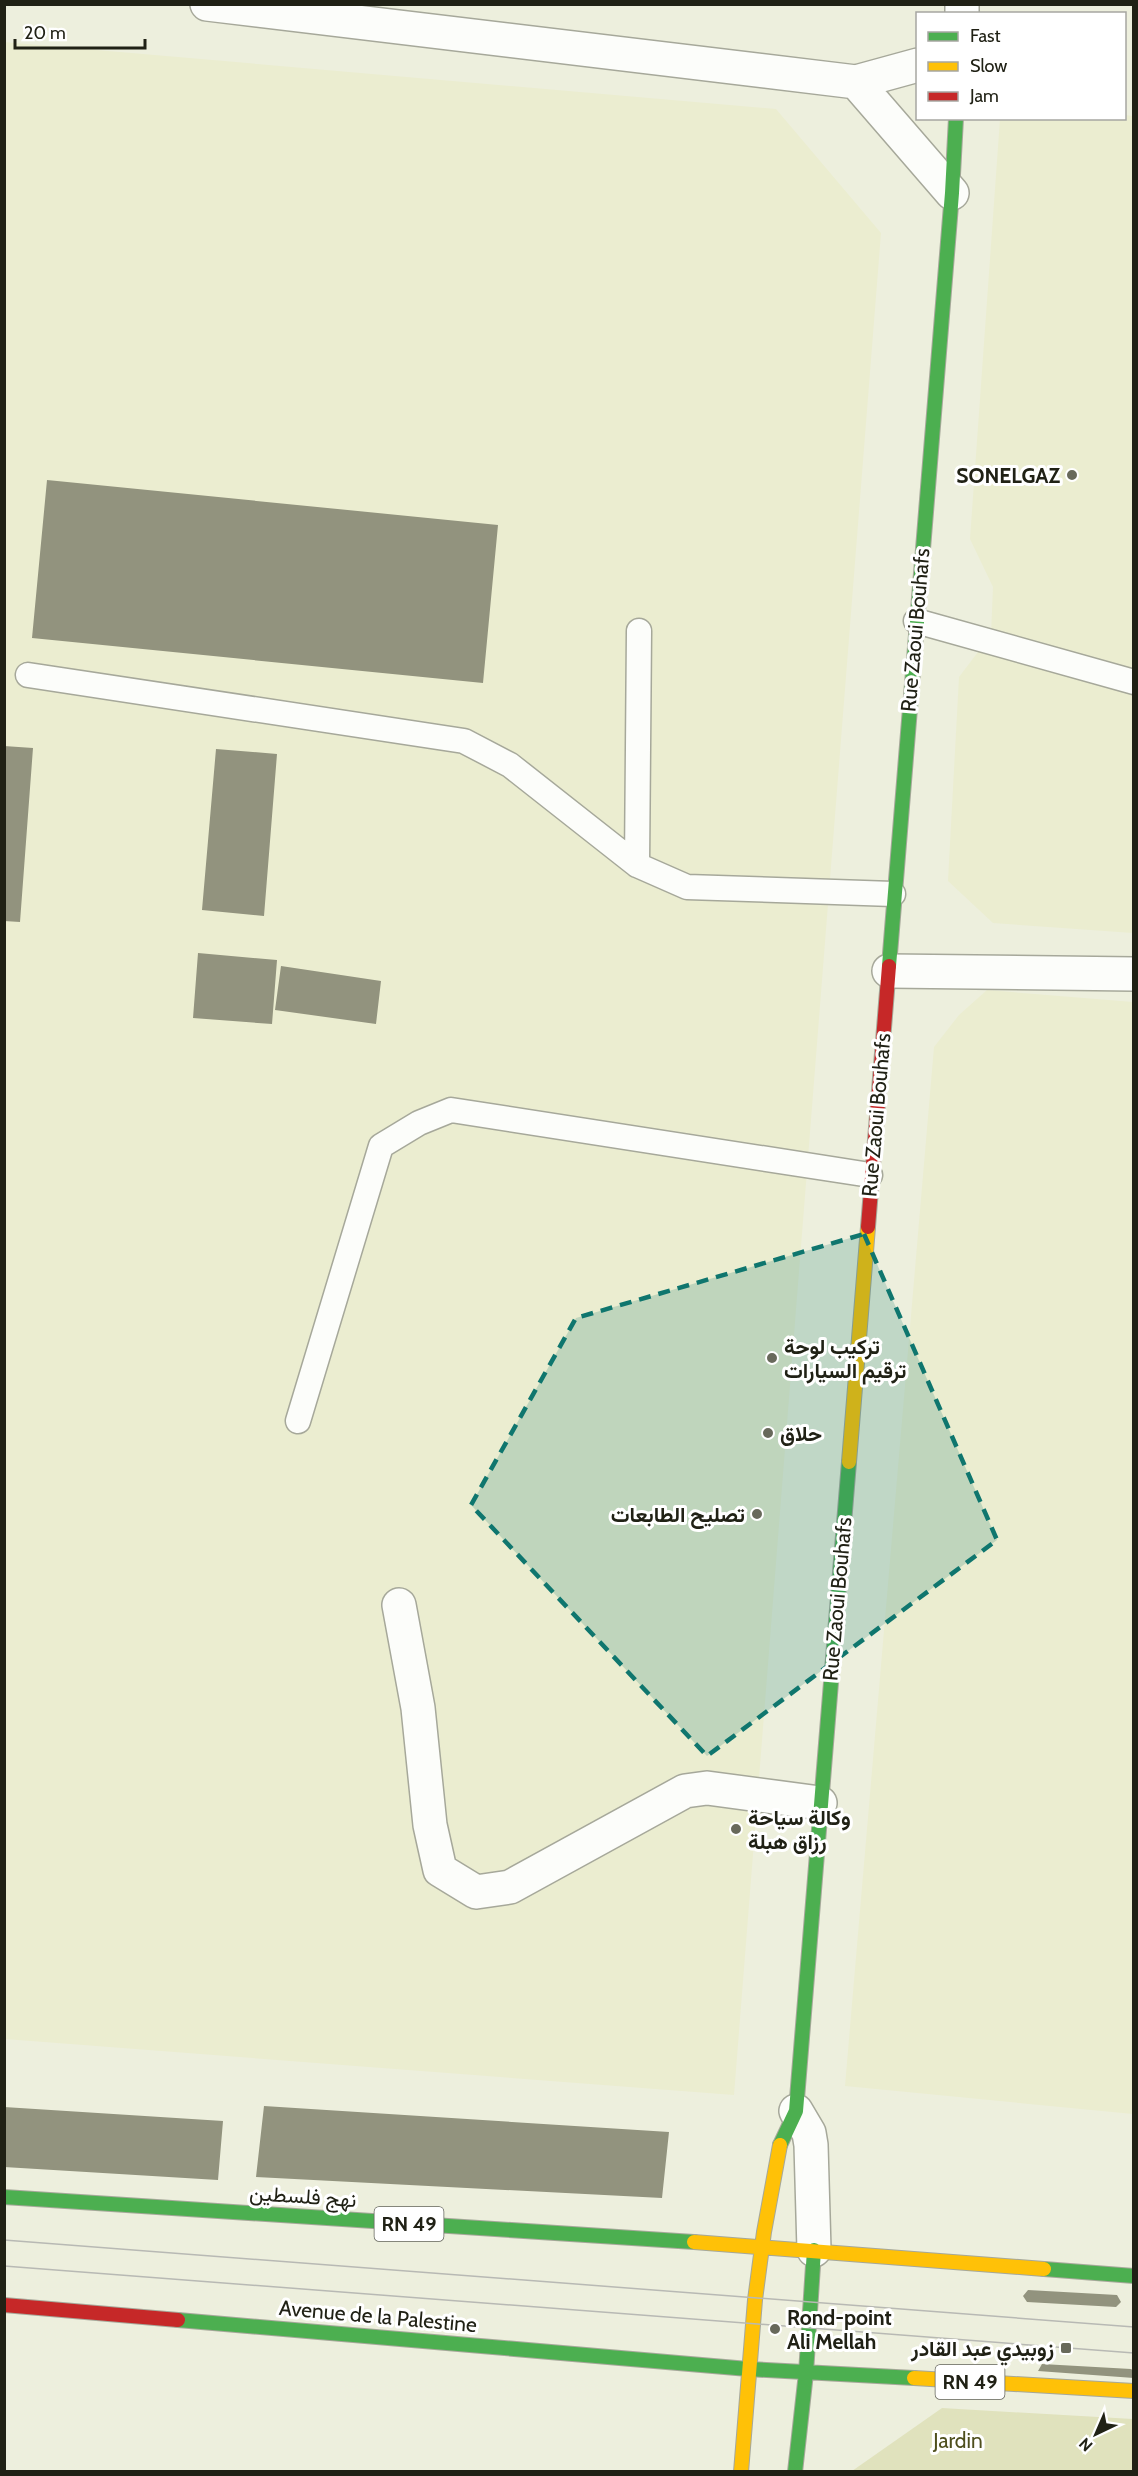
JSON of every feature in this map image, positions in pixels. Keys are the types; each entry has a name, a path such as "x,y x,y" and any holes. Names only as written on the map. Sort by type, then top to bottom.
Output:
{"main road":[{"name":"Rue Zaoui Bouhafs","path":"741,2472 748,2370 761,2247 782,2134 796,2111 870,1175 889,971 893,894 952,193 956,120"},
{"name":"نهج فلسطين","path":"4,2197 814,2250"},
{"name":"RN 49","path":"814,2250 1134,2276"},
{"path":"795,2472 806,2373 814,2250"},
{"name":"Avenue de la Palestine","path":"4,2305 748,2370"},
{"name":"RN 49","path":"748,2370 1134,2391"}],"street":[{"path":"207,4 856,82 916,66"},
{"path":"856,82 952,193"},
{"path":"889,971 1134,974"},
{"path":"399,1605 418,1708 430,1825 440,1870 476,1892 510,1887 685,1791 707,1788 820,1803"},
{"path":"796,2111 806,2127 811,2145 814,2250"}],"lane":[{"path":"916,621 1134,682"},
{"path":"637,865 639,631"},
{"path":"28,675 464,741 510,765 637,865 687,887 893,894"},
{"path":"298,1421 381,1146 419,1123 451,1110 870,1175"}],"highlighted area":[{"path":"864,1234 997,1540 707,1756 471,1505 576,1318"}],"shaded area":[{"path":"4,42 776,109 881,233 734,2095 5,2039"},
{"path":"1126,115 1133,116 1133,933 993,923 948,881 959,677 991,635 993,587 970,539 1000,120 1126,120"},
{"path":"987,990 1133,1002 1133,2114 845,2086 934,1047 959,1015"}],"green space":[{"name":"Jardin","path":"942,2408 1133,2419 1133,2471 852,2471"}],"building":[{"path":"47,480 498,525 483,683 32,638"},
{"path":"4,746 33,748 20,922 4,921"},
{"path":"216,749 277,754 264,916 202,910"},
{"path":"198,953 277,960 272,1024 193,1018"},
{"path":"281,966 381,981 376,1024 275,1010"},
{"path":"264,2106 669,2132 662,2198 256,2177"},
{"path":"4,2107 223,2121 218,2180 4,2167"},
{"path":"1028,2290 1117,2295 1121,2302 1116,2307 1027,2302 1023,2296"},
{"path":"1042,2364 1131,2369 1134,2371 1134,2378 1038,2371"}],"tram line":[{"path":"4,2240 1134,2327"},
{"path":"4,2266 1134,2353"}],"traffic: fast":[{"path":"889,966 952,193 956,120"},
{"path":"780,2145 796,2111 849,1462"},
{"path":"4,2197 694,2242"},
{"path":"795,2472 806,2373 814,2250"},
{"path":"1044,2269 1134,2276"},
{"path":"178,2320 748,2369 914,2378"}],"traffic: slow":[{"path":"849,1462 868,1227"},
{"path":"741,2472 755,2300 764,2232 780,2145"},
{"path":"694,2242 1044,2269"},
{"path":"914,2378 1134,2391"}],"traffic: jam":[{"path":"868,1227 889,966"},
{"path":"4,2305 178,2320"}],"place":[{"name":"SONELGAZ","path":"1072,475"},
{"name":"تركيب لوحة ترقيم السيارات","path":"772,1358"},
{"name":"حلاق","path":"768,1433"},
{"name":"تصليح الطابعات","path":"757,1514"},
{"name":"وكالة سياحة رزاق هبلة","path":"736,1829"},
{"name":"Rond-point Ali Mellah","path":"775,2329"},
{"name":"زوبيدي عبد القادر","path":"1066,2348"}]}
